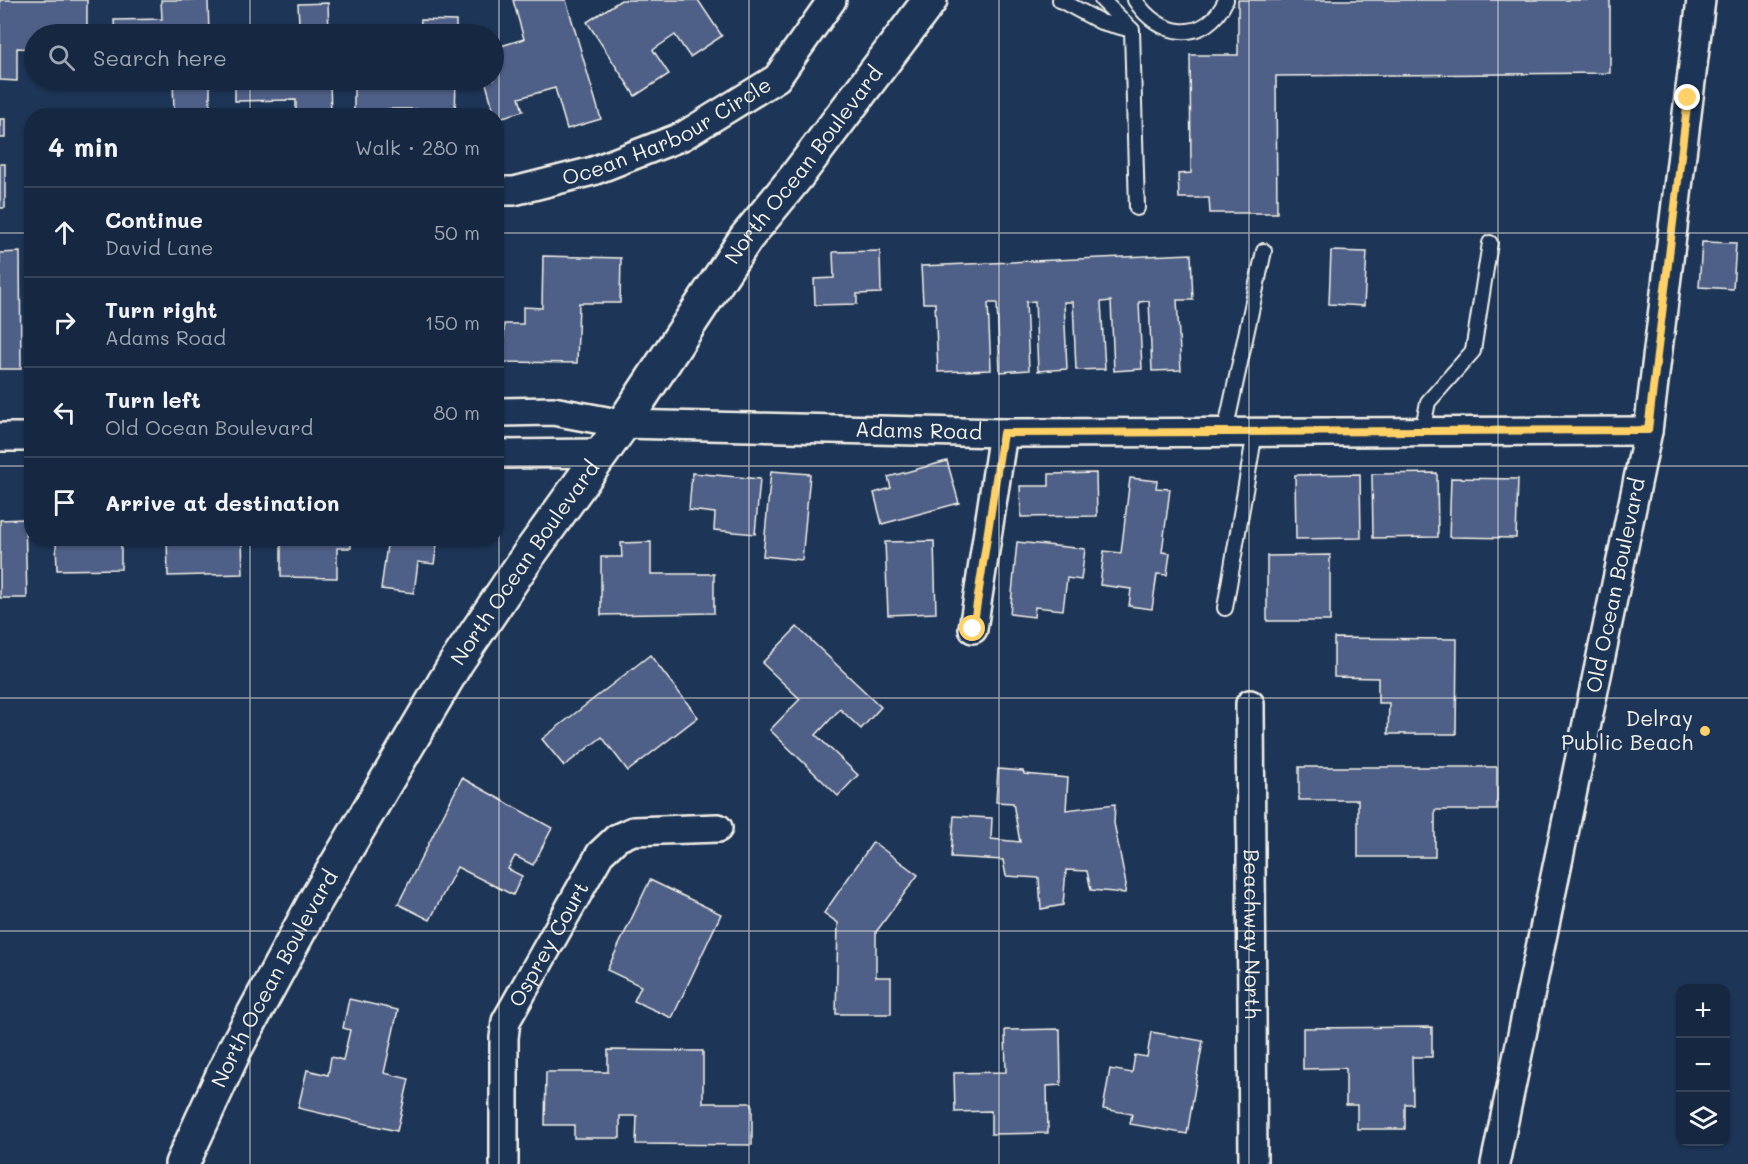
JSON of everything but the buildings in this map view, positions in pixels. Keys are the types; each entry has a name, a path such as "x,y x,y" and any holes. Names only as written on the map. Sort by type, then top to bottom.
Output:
{"main road":[{"name":"North Ocean Boulevard","path":"182,1164 235,1049 336,865 456,663 623,424 746,238 810,160 930,0"}],"street":[{"name":"Ocean Harbour Circle","path":"504,191 514,191 593,171 682,136 777,78 832,0"},
{"name":"Old Ocean Boulevard","path":"1495,1164 1648,430 1701,0"},
{"name":"Adams Road","path":"504,412 553,411 623,424 1003,433 1648,430"},
{"path":"973,629 1003,433"},
{"path":"0,437 24,437"},
{"path":"504,454 602,453"},
{"name":"Beachway North","path":"1250,704 1253,1164"},
{"name":"Osprey Court","path":"504,1164 506,1021 600,854 617,838 633,831 718,828"}],"lane":[{"path":"1060,0 1101,22 1132,30"},
{"path":"1102,0 1132,30"},
{"path":"1135,0 1145,14 1161,27 1187,31 1212,20 1226,0"},
{"path":"1137,208 1132,30 1145,14"},
{"path":"1422,432 1428,402 1473,351 1490,243"},
{"path":"1225,432 1264,251"},
{"path":"1225,608 1255,432"}],"place":[{"name":"Delray Public Beach","path":"1705,731"}],"route":[{"path":"973,629 1003,433 1648,430 1688,98"}]}
